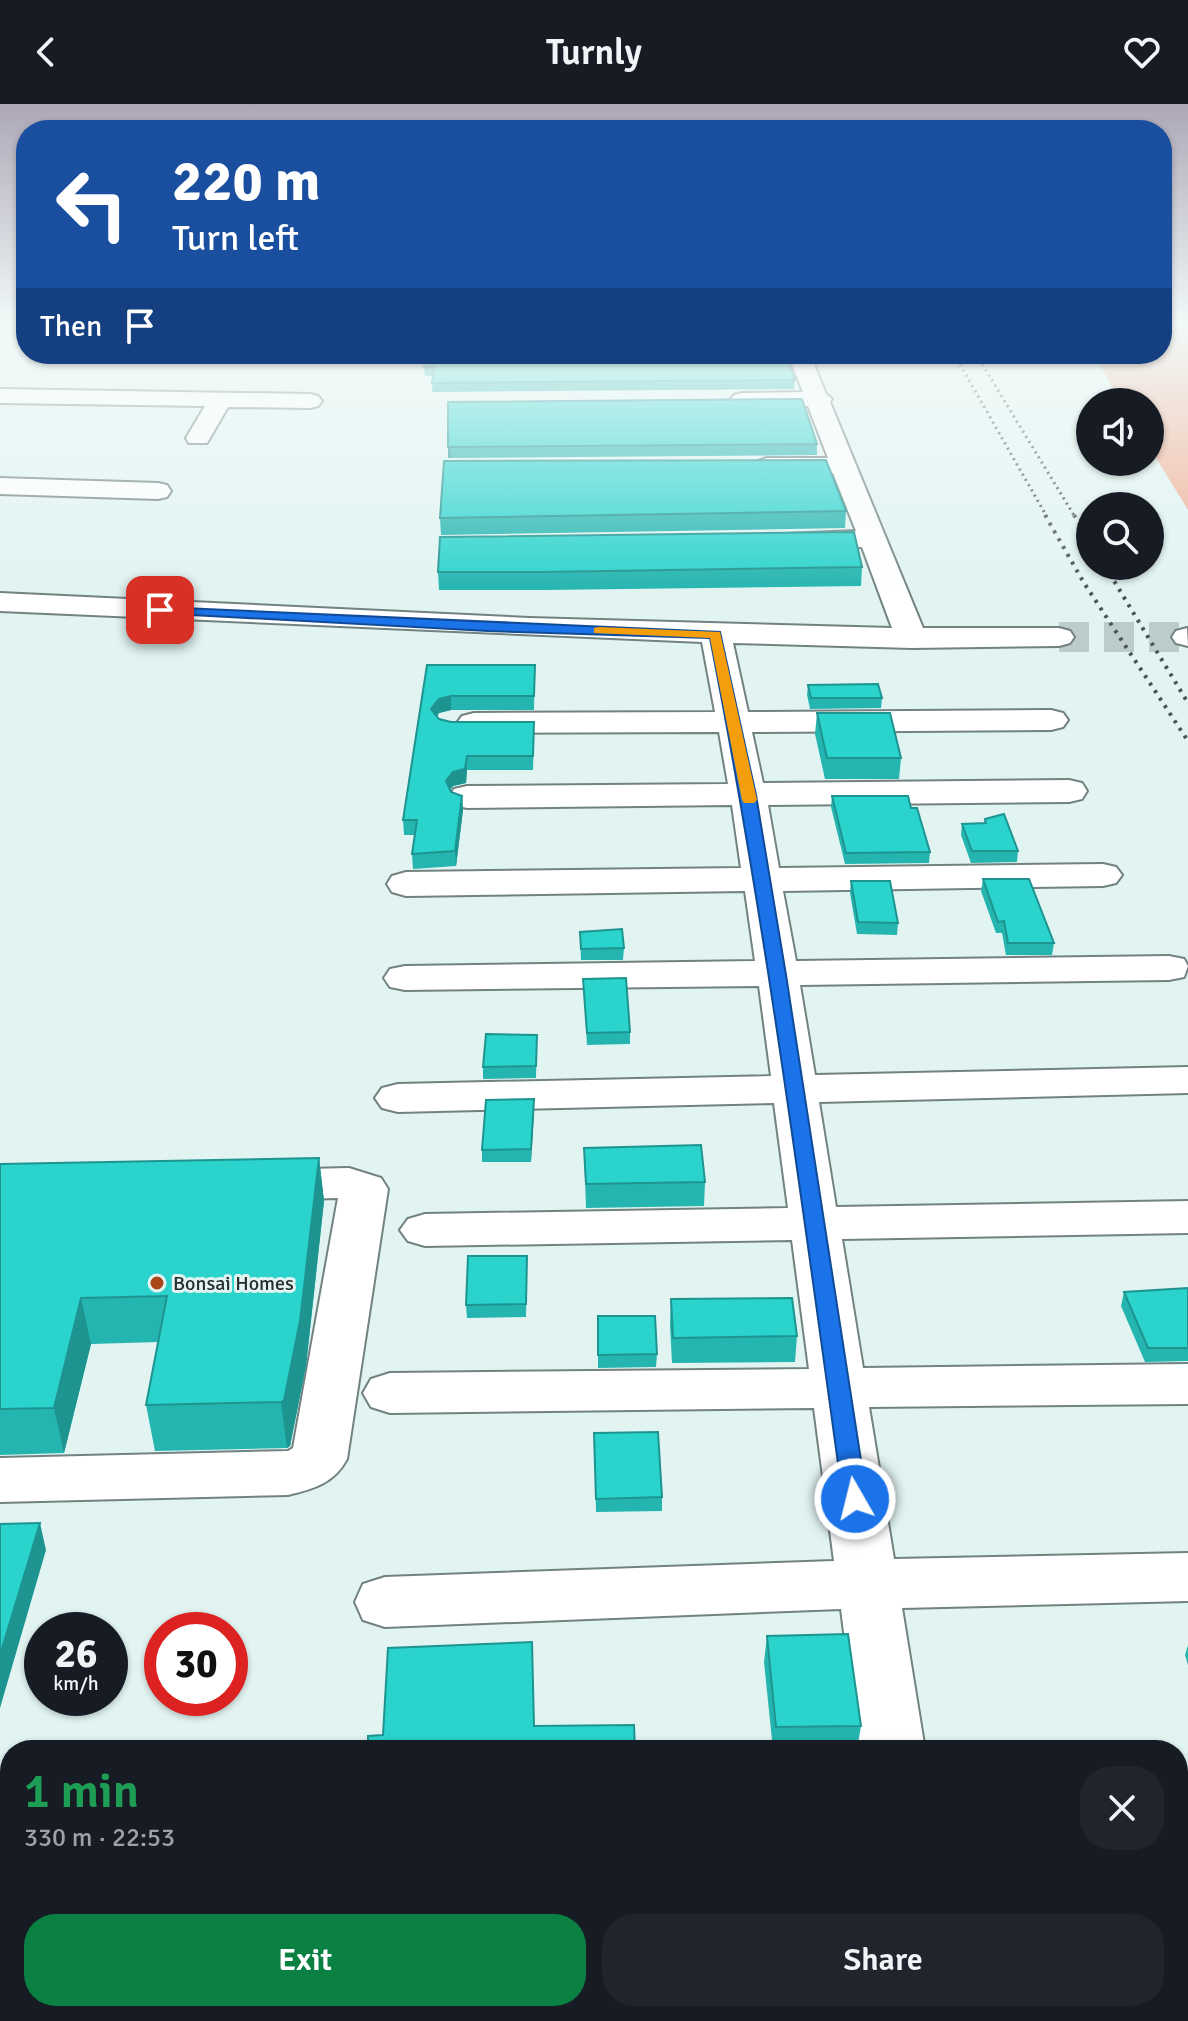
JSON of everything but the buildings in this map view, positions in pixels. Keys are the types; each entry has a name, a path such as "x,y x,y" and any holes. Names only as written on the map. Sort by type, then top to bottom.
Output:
{"street":[{"path":"198,438 212,413"},
{"path":"825,413 912,639"},
{"path":"735,466 845,465"},
{"path":"0,486 158,491"},
{"path":"763,541 874,539"},
{"path":"0,602 488,627 912,639 1059,637"},
{"path":"716,634 735,723 778,975 891,1740"},
{"path":"452,723 1051,720"},
{"path":"467,797 1069,791"},
{"path":"406,884 1103,875"},
{"path":"405,978 1169,968"},
{"path":"398,1098 1188,1080"},
{"path":"0,1480 288,1473 303,1470 319,1459 364,1189 349,1183 221,1186"},
{"path":"425,1230 1188,1217"},
{"path":"390,1393 1188,1384"},
{"path":"385,1602 868,1584 1188,1577"}],"shaded area":[{"path":"1164,413 1188,413 1188,510 1164,471"}],"tunnel":[{"path":"1059,637 1187,637"}],"railway":[{"path":"988,413 1047,517"},
{"path":"1012,413 1075,517"},
{"path":"1045,515 1084,583 1188,741"},
{"path":"1113,580 1188,703"}],"slow traffic":[{"path":"599,631 716,634 749,800"}],"place":[{"name":"Bonsai Homes","path":"157,1283"}],"route":[{"path":"160,610 488,627 716,634 735,723 778,975 855,1499"}]}
